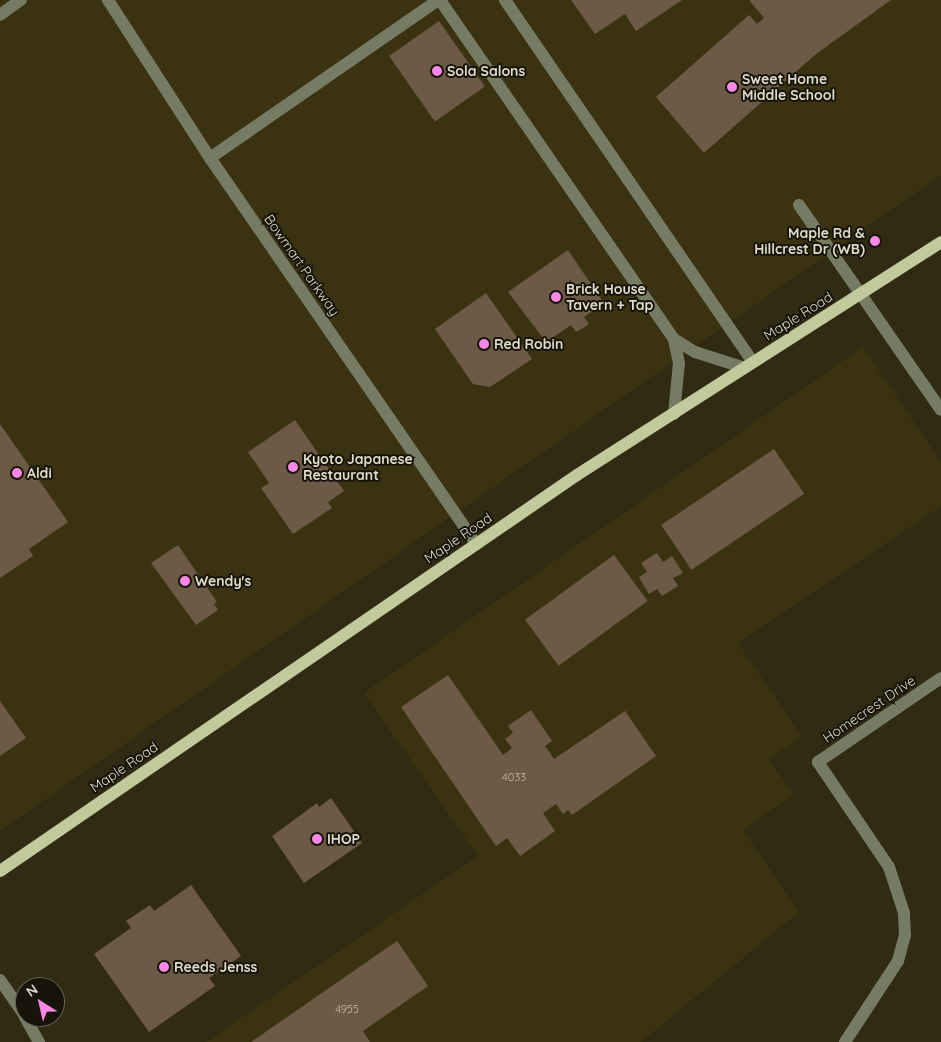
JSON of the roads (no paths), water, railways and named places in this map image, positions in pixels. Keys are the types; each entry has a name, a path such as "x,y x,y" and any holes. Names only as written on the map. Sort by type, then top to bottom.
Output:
{"main road":[{"name":"Maple Road","path":"0,871 476,544 747,364 860,295 941,242"}],"street":[{"path":"0,15 21,0"},
{"name":"Bowmart Parkway","path":"108,0 210,158 476,544"},
{"path":"210,158 439,0 674,339 679,363 674,414"},
{"path":"505,0 747,364"},
{"path":"799,206 941,410"},
{"path":"674,339 695,352 747,364"},
{"name":"Homecrest Drive","path":"845,1042 885,985 905,935 899,891 888,866 818,762 941,678"},
{"path":"0,980 15,1002"},
{"path":"31,1027 39,1042"}],"place":[{"name":"Sola Salons","path":"437,71"},
{"name":"Sweet Home Middle School","path":"732,87"},
{"name":"Maple Rd & Hillcrest Dr (WB)","path":"875,241"},
{"name":"Brick House Tavern + Tap","path":"556,297"},
{"name":"Red Robin","path":"484,344"},
{"name":"Kyoto Japanese Restaurant","path":"293,467"},
{"name":"Aldi","path":"17,473"},
{"name":"Wendy's","path":"185,581"},
{"name":"IHOP","path":"317,839"},
{"name":"Reeds Jenss","path":"164,967"}]}
